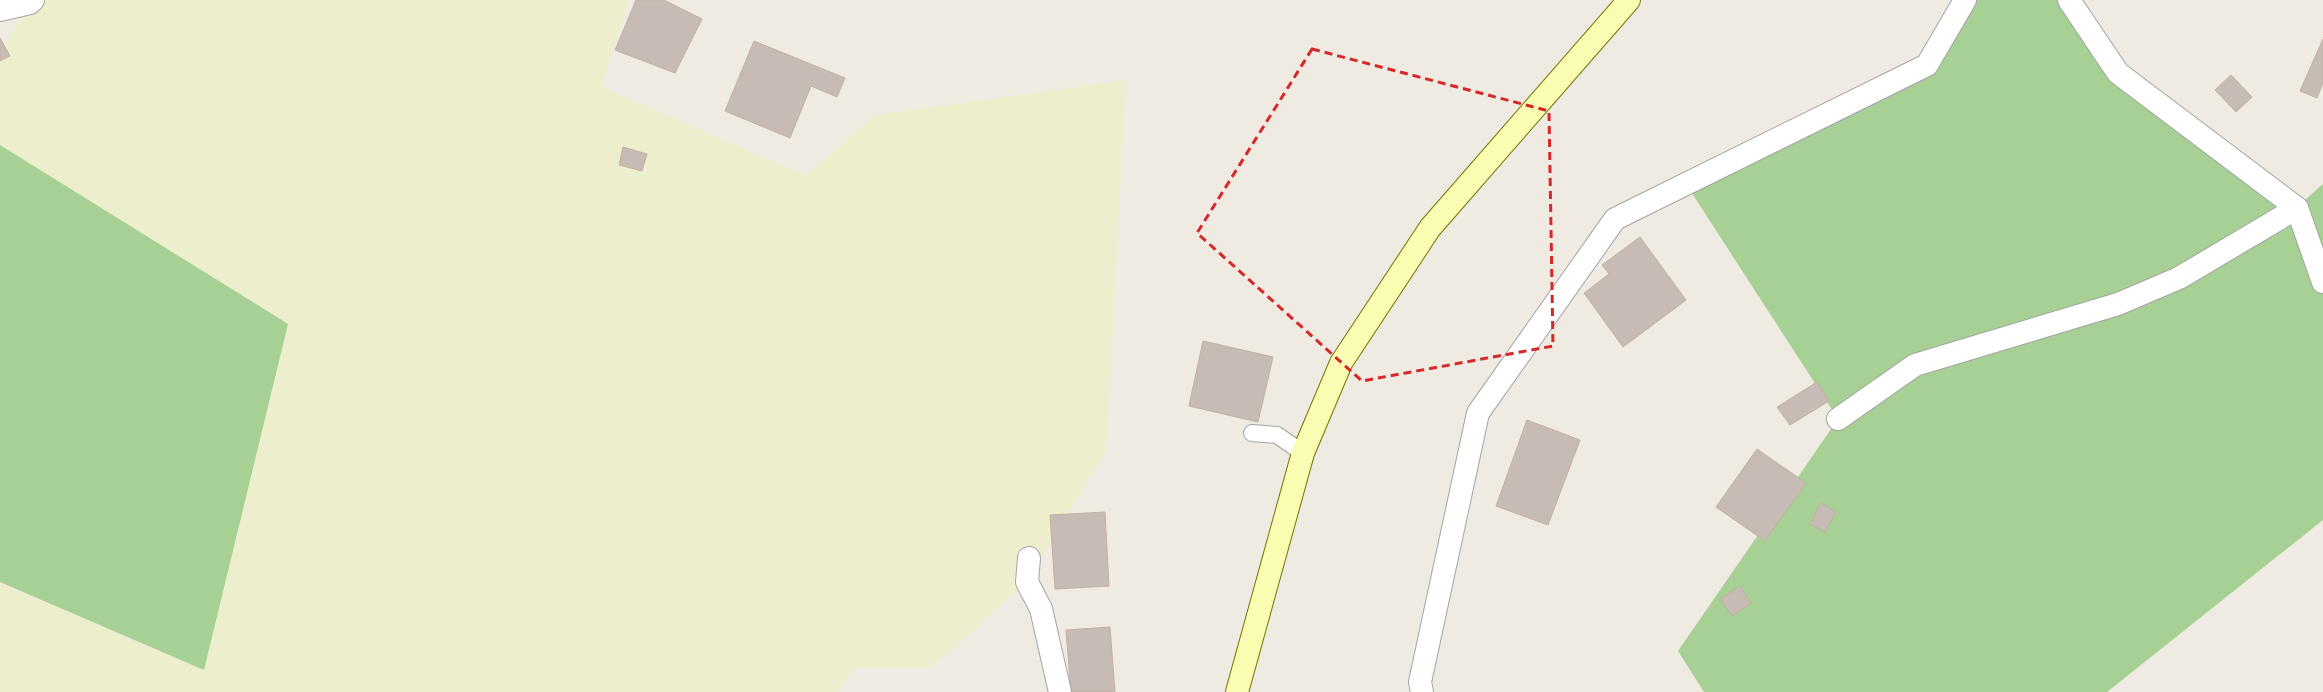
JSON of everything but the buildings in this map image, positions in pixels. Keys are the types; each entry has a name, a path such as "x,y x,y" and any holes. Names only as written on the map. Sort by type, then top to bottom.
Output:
{"street":[{"path":"0,10 30,3 32,0"},
{"path":"1237,692 1303,453 1341,362 1430,228 1629,0"},
{"path":"1422,692 1420,682 1478,413 1615,219 1927,65 1965,0"},
{"path":"2069,0 2118,73 2297,208 2323,282"},
{"path":"1838,419 1915,365 2124,301 2179,278 2297,208"},
{"path":"1029,558 1027,582 1041,609 1060,692"}],"lane":[{"path":"1252,433 1277,435 1303,453"}],"highlighted area":[{"path":"1312,49 1549,111 1553,346 1362,381 1197,233"}],"green space":[{"path":"36,0 629,0 601,87 806,176 874,115 1126,80 1106,450 1027,582 930,668 852,668 839,692 0,692 0,582 204,670 0,151 0,50 30,3"},
{"path":"1965,0 2069,0 2118,73 2297,207 2323,184 2323,520 2107,692 1704,692 1678,651 1838,419 1686,184 1927,65"},
{"path":"0,145 288,324 204,670 0,582"}]}
